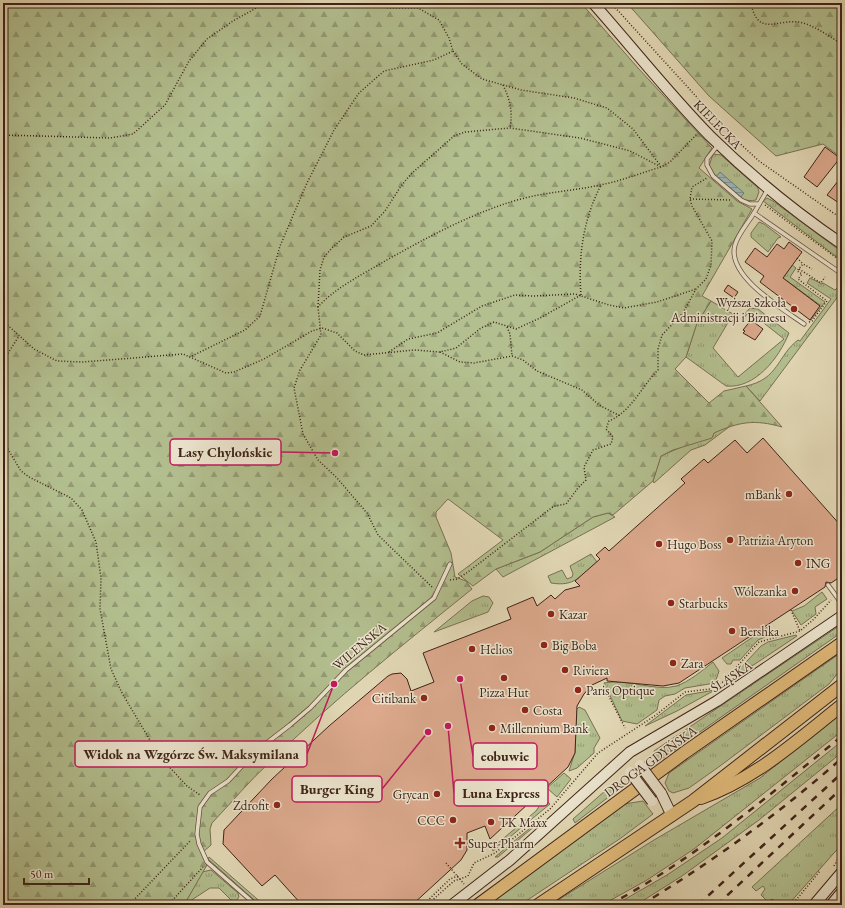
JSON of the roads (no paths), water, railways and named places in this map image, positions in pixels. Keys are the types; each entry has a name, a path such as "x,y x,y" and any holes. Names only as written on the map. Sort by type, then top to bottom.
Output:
{"main road":[{"name":"DROGA GDYŃSKA","path":"478,905 678,757 842,643"},
{"path":"538,905 693,801 842,685"},
{"path":"693,801 722,791 777,758 842,705"}],"street":[{"name":"KIELECKA","path":"593,3 677,100 719,144 802,216 842,244"},
{"name":"ŚLĄSKA","path":"452,905 510,860 620,759 717,701 842,616"},
{"path":"630,752 661,793 672,816"},
{"path":"620,759 652,801 672,816"},
{"path":"814,905 842,872"},
{"path":"831,905 842,892"}],"lane":[{"path":"719,144 707,159 707,165 713,176 741,200 750,204 760,203"},
{"path":"769,188 735,244 737,263 747,279 761,293 804,324"},
{"path":"754,213 842,274"},
{"name":"WILEŃSKA","path":"256,905 207,862 200,848 197,834 198,814 204,799 228,781 255,752 290,726 310,708 346,670 434,598 450,564"},
{"path":"828,585 842,604"}],"water":[{"path":"720,172 744,193 740,198 716,177"}],"railway":[{"path":"609,905 671,868 729,826 842,736"},
{"path":"641,905 694,872 745,836 842,758"},
{"path":"698,905 842,773"},
{"path":"717,905 842,788"}],"place":[{"name":"Wyższa Szkoła Administracji i Biznesu","path":"794,309"},
{"name":"Lasy Chylońskie","path":"335,453"},
{"name":"mBank","path":"789,494"},
{"name":"Patrizia Aryton","path":"730,540"},
{"name":"Hugo Boss","path":"659,544"},
{"name":"ING","path":"798,563"},
{"name":"Wólczanka","path":"795,591"},
{"name":"Starbucks","path":"671,603"},
{"name":"Kazar","path":"551,614"},
{"name":"Bershka","path":"732,631"},
{"name":"Big Boba","path":"544,645"},
{"name":"Helios","path":"472,649"},
{"name":"Zara","path":"673,663"},
{"name":"Riviera","path":"565,670"},
{"name":"Pizza Hut","path":"504,678"},
{"name":"eobuwie","path":"460,679"},
{"name":"Widok na Wzgórze Św. Maksymilana","path":"334,684"},
{"name":"Paris Optique","path":"578,690"},
{"name":"Citibank","path":"424,698"},
{"name":"Costa","path":"525,710"},
{"name":"Luna Express","path":"448,726"},
{"name":"Millennium Bank","path":"492,728"},
{"name":"Burger King","path":"428,732"},
{"name":"Grycan","path":"437,794"},
{"name":"Zdrofit","path":"277,805"},
{"name":"CCC","path":"453,820"},
{"name":"TK Maxx","path":"491,822"},
{"name":"Super-Pharm","path":"460,843"}]}
